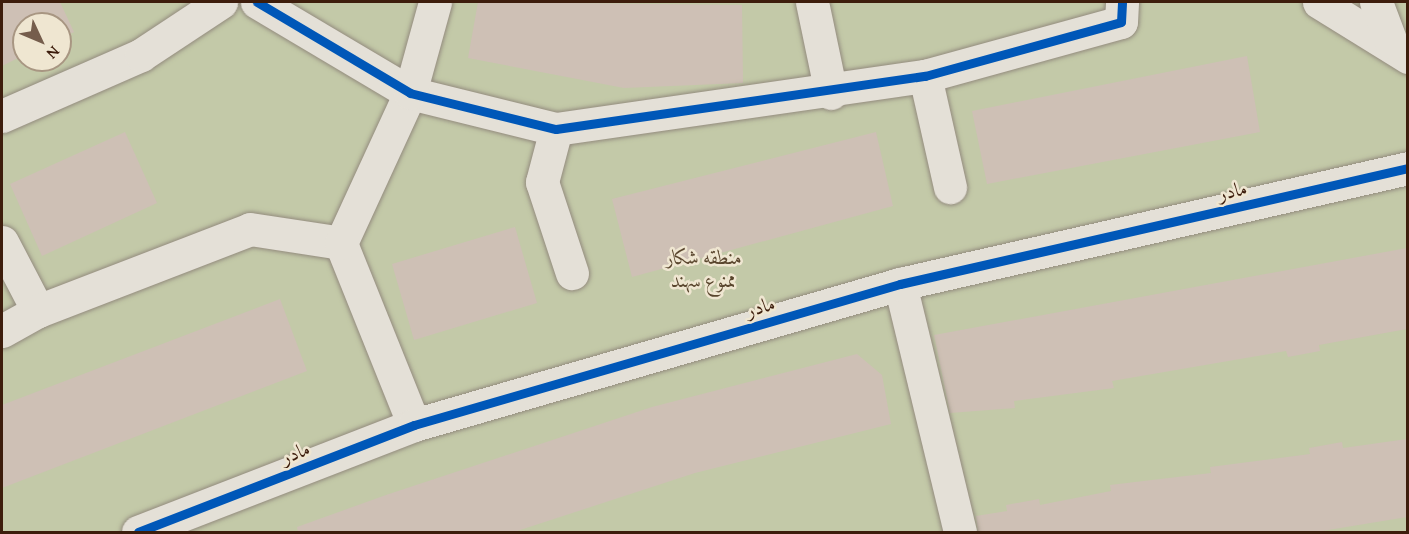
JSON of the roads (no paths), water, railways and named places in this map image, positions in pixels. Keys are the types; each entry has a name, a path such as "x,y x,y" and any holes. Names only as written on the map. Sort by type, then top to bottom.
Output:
{"street":[{"path":"2,116 141,55 221,2"},
{"path":"257,2 410,93 556,129 831,93 925,76 1121,22 1122,2"},
{"path":"414,425 341,243 410,93 435,2"},
{"path":"812,2 831,93"},
{"path":"1319,2 1399,50"},
{"path":"1376,2 1399,50"},
{"path":"925,76 950,187"},
{"path":"556,129 542,182 572,273"},
{"name":"مادر","path":"138,532 414,425 900,284 1407,168"},
{"path":"2,331 38,311 250,229 341,243"},
{"path":"2,242 38,311"},
{"path":"900,284 960,532"}],"park label":[{"name":"منطقه شکار ممنوع سهند","path":"704,268"}]}
